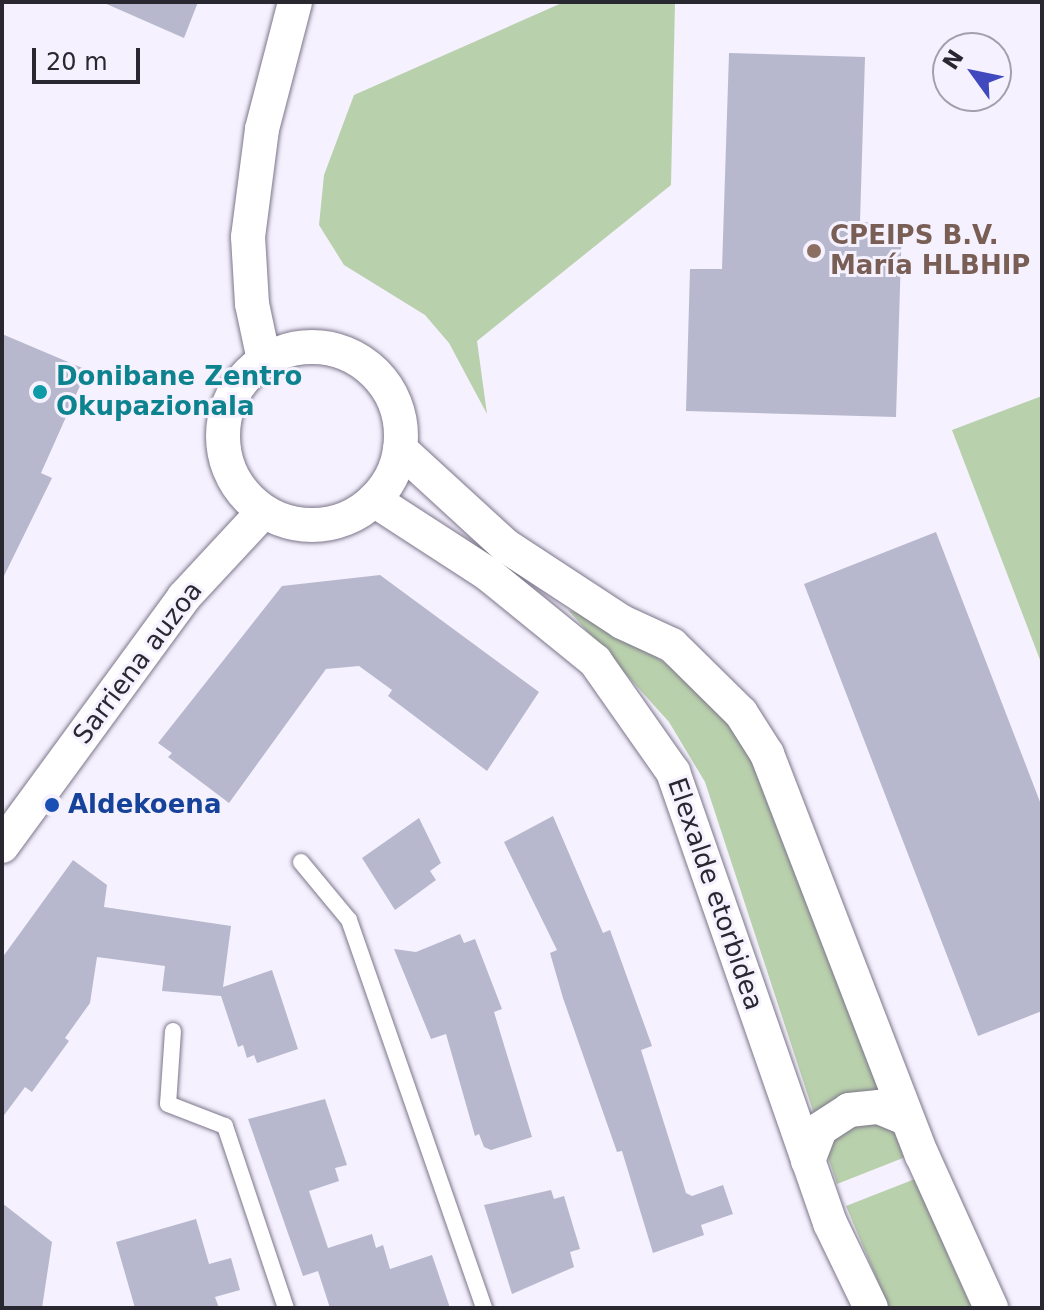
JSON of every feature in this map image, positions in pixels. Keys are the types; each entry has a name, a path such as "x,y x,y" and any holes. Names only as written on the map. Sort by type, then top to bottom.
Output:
{"street":[{"path":"264,360 252,304 248,237 262,129 295,2"},
{"path":"320,346 348,354 372,369 391,393 400,420 400,449 391,477 374,500 349,517 320,525 291,523 263,512 241,492 227,466 222,436 227,406 242,380 264,360 291,349 320,346"},
{"path":"400,449 506,546 622,622 672,645 711,679 741,713 767,754 907,1119 991,1308"},
{"name":"Elexalde etorbidea","path":"374,500 488,574 595,661 673,772 808,1161 871,1308"},
{"name":"Sarriena auzoa","path":"8,825 184,597 263,512"},
{"path":"808,1161 820,1129 849,1110 879,1107 907,1119"}],"lane":[{"path":"301,862 349,920 484,1308"},
{"path":"173,1031 168,1104 225,1126 286,1308"}],"green space":[{"path":"564,2 675,2 671,185 477,341 487,414 449,343 425,315 344,265 319,225 324,175 354,95"},
{"path":"1042,396 1042,665 952,430"},
{"path":"568,610 609,623 697,686 733,725 769,780 908,1156 837,1184 705,782 669,722"},
{"path":"920,1177 949,1258 972,1308 889,1308 846,1206"}],"building":[{"path":"102,2 198,2 184,38"},
{"path":"729,53 865,57 860,222 902,223 896,417 686,411 690,269 722,269"},
{"path":"2,334 87,370 41,473 52,478 2,580"},
{"path":"936,532 1042,807 1042,1011 978,1036 804,584"},
{"path":"380,575 539,692 487,771 388,696 392,690 359,666 326,669 229,803 168,757 172,753 158,743 282,586"},
{"path":"553,816 603,933 610,930 652,1046 641,1050 686,1193 692,1196 723,1185 733,1214 701,1225 704,1235 653,1253 622,1151 617,1152 563,998 550,953 557,950 504,842"},
{"path":"419,818 441,863 430,871 436,880 395,910 362,858"},
{"path":"73,860 107,885 104,907 231,926 223,987 272,970 298,1049 257,1063 254,1055 247,1058 243,1045 238,1047 221,996 162,991 165,966 97,957 90,1003 65,1038 69,1041 32,1092 25,1087 2,1118 2,958"},
{"path":"460,934 464,943 475,939 502,1009 494,1012 532,1137 491,1150 484,1147 479,1134 475,1136 446,1034 431,1039 394,949 416,952"},
{"path":"325,1099 347,1165 335,1168 339,1181 309,1191 328,1248 372,1234 376,1248 383,1245 390,1269 432,1255 450,1308 330,1308 318,1271 303,1276 248,1119"},
{"path":"551,1190 554,1199 564,1196 580,1249 570,1252 574,1267 512,1294 484,1205"},
{"path":"2,1203 52,1242 42,1308 2,1308"},
{"path":"196,1219 209,1264 231,1258 240,1290 215,1297 219,1308 135,1308 116,1242"}],"place":[{"name":"CPEIPS B.V. María HLBHIP","path":"814,251"},
{"name":"Donibane Zentro Okupazionala","path":"40,392"},
{"name":"Aldekoena","path":"52,805"}]}
